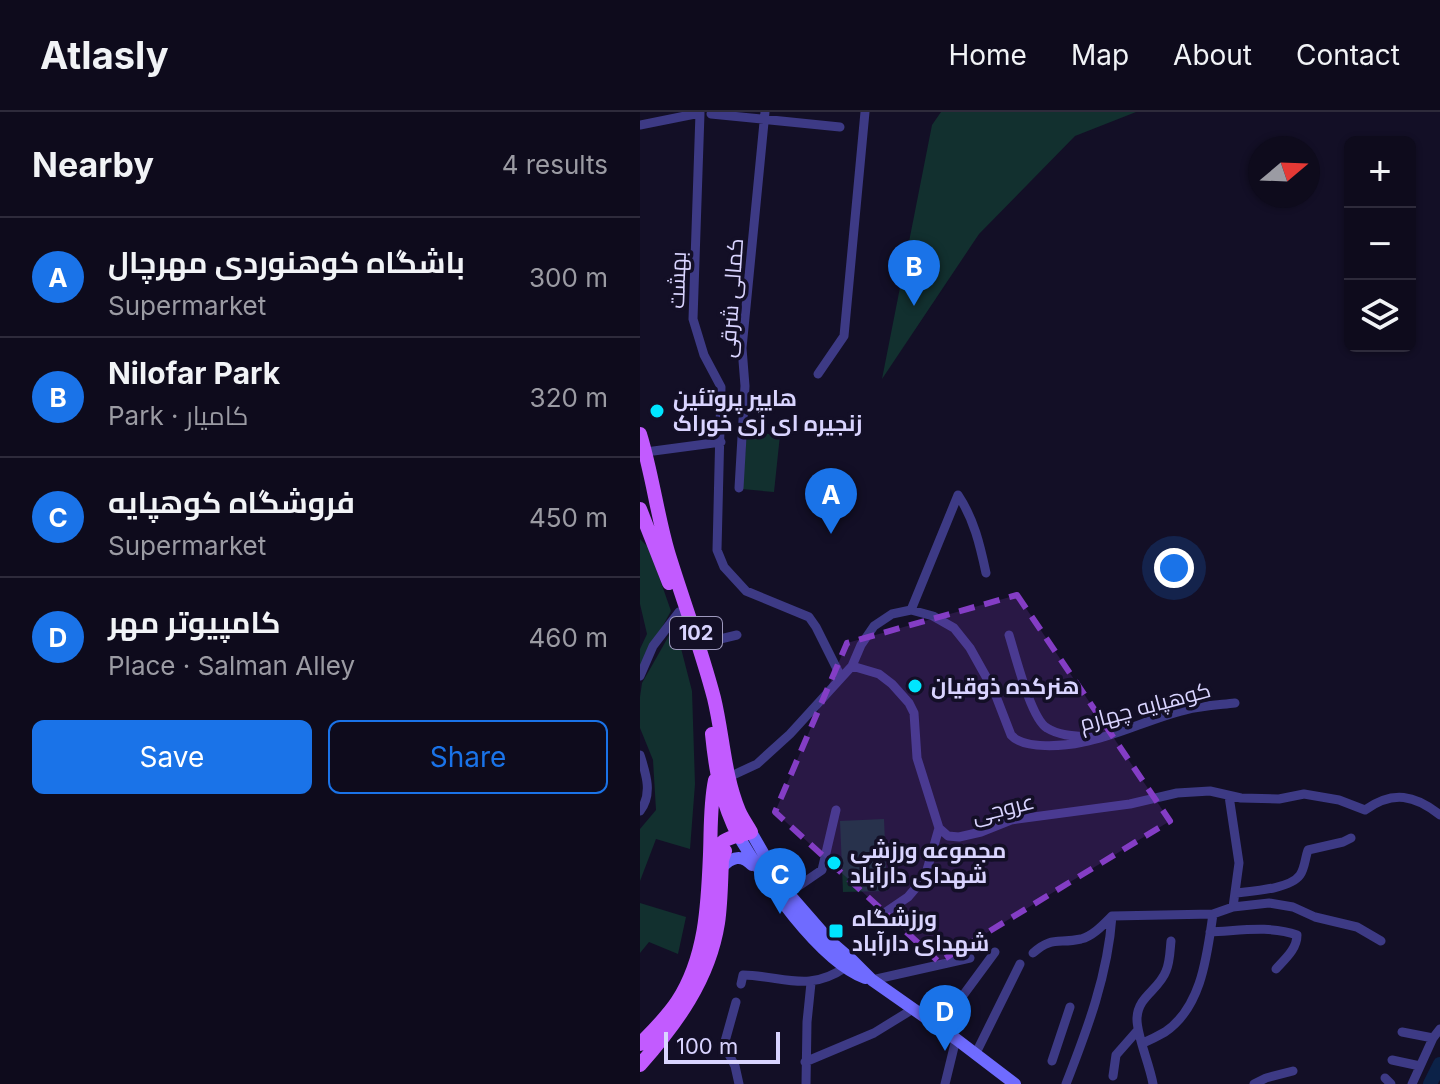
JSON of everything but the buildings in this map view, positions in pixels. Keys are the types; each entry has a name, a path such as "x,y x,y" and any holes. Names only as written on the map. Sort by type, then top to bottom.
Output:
{"main road":[{"name":"102","path":"640,434 662,550 724,771"},
{"path":"643,456 642,510 657,529 662,550"},
{"path":"640,531 662,550"},
{"name":"102","path":"662,550 699,644 718,713 727,811 787,894 830,941 872,980 1015,1084"},
{"path":"640,1065 686,1008 705,928 711,807 724,771"},
{"name":"102","path":"745,834 758,870 801,924 846,967 872,980"},
{"path":"709,880 720,844 745,834"},
{"path":"640,1044 691,987 710,954 718,923 725,852 745,834"},
{"path":"722,867 738,857 758,870"}],"street":[{"path":"818,374 844,336 865,112"},
{"path":"640,125 700,113"},
{"name":"بهشت","path":"700,113 693,319 704,355 721,387 717,550 724,567 746,591 809,617 841,677"},
{"path":"711,114 764,115 840,127"},
{"name":"کمالی شرقی","path":"739,488 745,386 742,348 764,115"},
{"path":"851,128 864,130"},
{"path":"643,456 721,442"},
{"path":"724,771 757,764 790,734 852,666 874,626 892,614 911,610 958,495 969,512 986,573"},
{"name":"کوهپایه چهارم","path":"911,610 933,616 954,628 984,672 1016,741 1033,745 1084,742 1185,710 1235,703"},
{"path":"640,676 653,646 679,612"},
{"path":"699,644 737,635"},
{"path":"1009,635 1033,708 1042,724 1061,734 1097,738"},
{"path":"852,666 879,674 909,703 914,713 917,758 939,828 925,877 908,897 883,914"},
{"path":"640,755 648,782 646,803 640,811"},
{"name":"عروجی","path":"939,828 948,836 959,837 1011,820 1130,804 1177,793 1210,791 1229,796 1279,799 1304,794 1339,800 1365,810 1399,796 1416,799 1440,815"},
{"path":"1229,796 1239,863 1233,907"},
{"path":"787,894 822,870 836,810"},
{"path":"1236,893 1266,889 1295,880 1301,874 1306,851 1351,838"},
{"path":"1033,953 1045,942 1083,938 1112,916 1213,914 1233,907 1269,903 1293,907 1315,917 1357,927 1381,941"},
{"path":"1143,1043 1166,1031 1195,998 1213,914"},
{"path":"1066,1084 1102,980 1112,916"},
{"path":"1210,932 1270,929 1297,935 1291,952 1276,969"},
{"path":"1153,1084 1137,1016 1143,998 1166,971 1171,941"},
{"path":"939,1028 995,952"},
{"path":"872,980 970,958"},
{"path":"975,1055 1020,964"},
{"path":"741,984 743,975 811,983 831,977 846,967"},
{"path":"806,1084 811,983"},
{"path":"736,1002 724,1045 735,1066 739,1084"},
{"path":"1052,1061 1070,1007"},
{"path":"805,1062 874,1033 913,1009"},
{"path":"1412,1084 1440,1029"},
{"path":"1113,1076 1116,1055 1138,1030"},
{"path":"1402,1032 1433,1038"},
{"path":"1062,1035 1082,1041"},
{"path":"945,1084 956,1039"},
{"path":"1392,1060 1420,1066"},
{"path":"1254,1084 1293,1071"}],"highlighted area":[{"path":"1017,595 1170,821 939,962 775,812 847,643"}],"green space":[{"path":"941,112 1136,112 1075,136 979,234 882,379 932,125"},
{"path":"747,432 780,435 774,492 742,489"},
{"path":"640,539 649,548 671,611 640,667 640,649 647,634 640,604"},
{"path":"675,625 692,691 695,784 690,849 656,839 640,881 640,829 656,810 653,760 640,728 640,697 642,683"},
{"path":"884,819 887,891 843,892 840,821"},
{"path":"640,903 686,917 678,954 649,942 640,953"}],"waterway":[{"path":"1430,1084 1440,1064"}],"place":[{"name":"Nilofar Park","path":"914,306"},
{"name":"هایپر پروتئین زنجیره ای زی خوراک","path":"657,411"},
{"name":"باشگاه کوهنوردی مهرچال","path":"831,534"},
{"name":"هنرکده ذوقیان","path":"915,686"},
{"name":"مجموعه ورزشی شهدای دارآباد","path":"834,863"},
{"name":"فروشگاه کوهپایه","path":"780,914"},
{"name":"ورزشگاه شهدای دارآباد","path":"836,931"},
{"name":"کامپیوتر مهر","path":"945,1051"}]}
